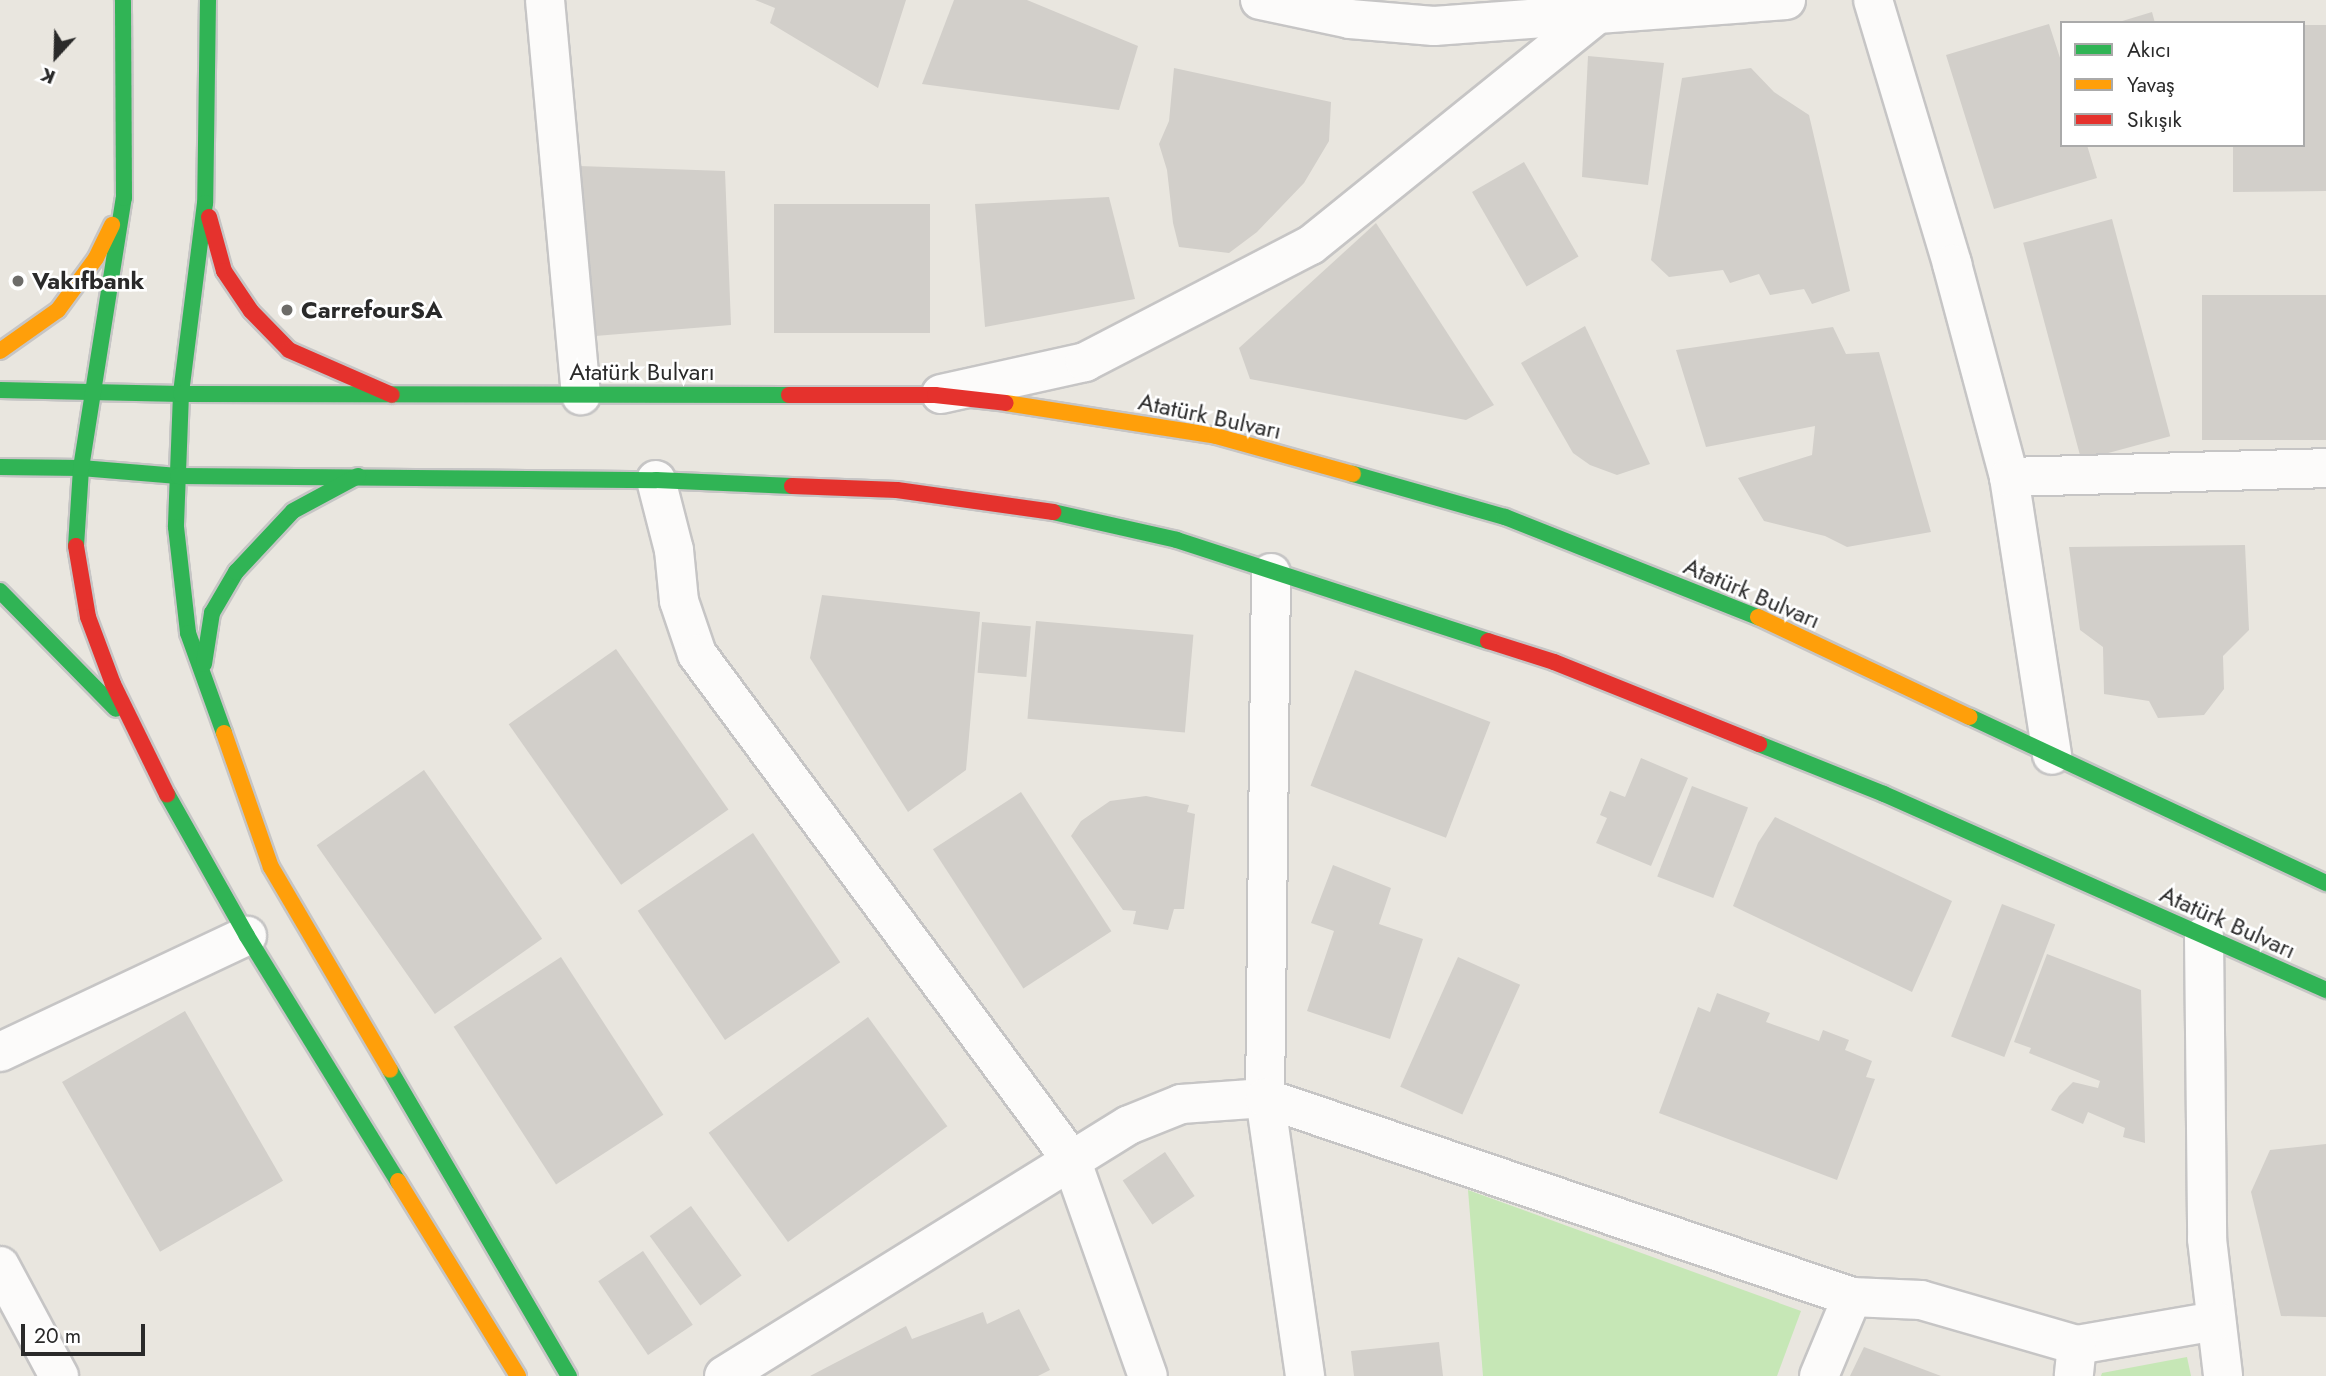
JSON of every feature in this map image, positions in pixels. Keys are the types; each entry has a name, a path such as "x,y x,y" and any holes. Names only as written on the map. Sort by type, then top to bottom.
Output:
{"main road":[{"path":"123,0 124,198 80,468 75,537 88,617 151,766 247,936 518,1376"},
{"path":"208,0 205,203 181,394 178,476 178,560 188,633 271,867 569,1376"},
{"path":"0,351 58,310 96,258 124,198"},
{"path":"205,203 224,271 251,311 289,350 392,395"},
{"name":"Atatürk Bulvarı","path":"0,390 181,394 935,395 1062,410 1216,436 1505,517 1760,618 2326,883"},
{"name":"Atatürk Bulvarı","path":"0,467 80,468 178,476 656,480 897,490 1055,512 1177,540 1271,573 1554,662 1884,794 2326,990"},
{"path":"202,673 212,613 236,572 293,511 358,476"},
{"path":"0,591 132,725"}],"street":[{"path":"545,0 581,395"},
{"path":"1260,0 1350,19 1434,26 1611,7 1786,0"},
{"path":"1873,0 1952,264 2009,477 2052,755"},
{"path":"935,395 1085,362 1311,245 1611,7"},
{"path":"2009,477 2326,468"},
{"path":"656,480 674,550 678,601 697,654 1071,1160 1148,1376"},
{"path":"1271,573 1265,1097 1305,1376"},
{"path":"0,1052 247,936"},
{"path":"2204,936 2207,1239 2222,1376"},
{"path":"724,1376 1129,1125 1181,1104 1265,1097 1852,1297 1921,1300 2076,1360 2216,1321"},
{"path":"0,1266 59,1376"},
{"path":"1819,1376 1852,1297"}],"green space":[{"path":"1468,1190 1801,1311 1777,1376 1483,1376"},
{"path":"2187,1357 2191,1376 2101,1376 2102,1373"}],"building":[{"path":"755,0 906,0 878,88 770,23 775,8"},
{"path":"954,0 1027,0 1138,46 1119,110 922,84"},
{"path":"2152,12 2154,21 2122,21"},
{"path":"2049,24 2060,58 2060,147 2088,147 2097,178 1994,209 1946,55"},
{"path":"2305,25 2326,25 2326,191 2233,192 2233,147 2305,147"},
{"path":"1588,56 1664,63 1648,185 1582,177"},
{"path":"1174,68 1331,102 1329,141 1304,183 1257,232 1229,253 1179,247 1173,223 1167,170 1159,144 1169,121"},
{"path":"1751,68 1774,92 1809,115 1850,291 1812,304 1804,289 1770,295 1759,274 1730,283 1723,270 1669,277 1651,260 1682,78"},
{"path":"1524,162 1578,256 1527,286 1472,192"},
{"path":"579,166 725,171 731,325 595,336"},
{"path":"1109,197 1135,299 985,327 975,204"},
{"path":"774,204 930,204 930,333 774,333"},
{"path":"2112,219 2170,436 2081,460 2023,243"},
{"path":"1376,223 1494,405 1466,420 1250,379 1239,348"},
{"path":"2202,295 2326,295 2326,440 2202,440"},
{"path":"1585,326 1650,464 1617,475 1590,465 1573,453 1521,363"},
{"path":"1833,327 1846,354 1879,352 1931,532 1847,547 1825,536 1764,521 1738,478 1812,455 1815,426 1706,447 1676,350"},
{"path":"2245,545 2249,630 2223,656 2224,689 2204,715 2158,718 2149,701 2104,694 2103,647 2080,630 2069,547"},
{"path":"822,595 980,612 966,770 908,812 810,658"},
{"path":"1036,621 1193,635 1185,732 1027,719"},
{"path":"982,622 1031,626 1026,677 978,673"},
{"path":"616,649 728,810 621,885 509,724"},
{"path":"1355,670 1490,722 1446,838 1311,786"},
{"path":"1641,758 1688,778 1651,866 1596,843 1607,818 1600,815 1610,791 1625,797"},
{"path":"424,770 542,939 435,1014 317,845"},
{"path":"1692,786 1748,808 1713,898 1657,877"},
{"path":"1021,792 1111,931 1023,988 933,849"},
{"path":"1146,796 1189,805 1187,812 1195,814 1184,909 1174,909 1168,930 1133,924 1136,911 1123,910 1071,836 1081,821 1110,801"},
{"path":"1775,817 1952,901 1912,992 1733,906 1758,843"},
{"path":"753,833 840,962 725,1040 638,911"},
{"path":"1333,865 1391,888 1379,924 1423,939 1390,1039 1307,1011 1334,931 1311,923"},
{"path":"2002,904 2055,924 2004,1057 1951,1037"},
{"path":"2047,954 2141,990 2145,1143 2123,1137 2125,1128 2088,1112 2083,1124 2051,1110 2059,1096 2073,1082 2098,1088 2100,1081 2029,1053 2031,1048 2014,1042"},
{"path":"561,957 663,1115 556,1184 454,1027"},
{"path":"1458,957 1520,985 1462,1114 1400,1087"},
{"path":"1717,993 1770,1013 1766,1022 1819,1041 1823,1030 1849,1040 1845,1050 1872,1061 1866,1077 1875,1079 1837,1180 1659,1113 1698,1007 1710,1012"},
{"path":"185,1011 283,1181 160,1252 62,1082"},
{"path":"868,1017 947,1126 788,1242 709,1133"},
{"path":"2326,1144 2326,1317 2281,1316 2251,1192 2270,1150"},
{"path":"1165,1152 1195,1196 1152,1224 1123,1181"},
{"path":"691,1206 742,1276 700,1306 650,1236"},
{"path":"643,1251 693,1325 648,1355 598,1281"},
{"path":"1019,1309 1050,1370 1038,1376 810,1376 906,1326 912,1339 983,1312 987,1324"},
{"path":"1439,1342 1443,1376 1354,1376 1351,1351"},
{"path":"1864,1347 1941,1376 1850,1376"}],"traffic: fast":[{"path":"76,546 81,468 124,198 123,0"},
{"path":"208,0 205,203 181,394 176,527 188,633 224,733"},
{"path":"0,390 181,394 789,395"},
{"path":"0,467 81,468 178,476 656,480 792,486"},
{"path":"1353,474 1505,517 1758,617"},
{"path":"204,664 212,613 236,572 293,511 358,476"},
{"path":"1053,512 1177,540 1488,641"},
{"path":"0,591 116,709"},
{"path":"1970,717 2326,883"},
{"path":"1759,744 1884,794 2326,990"},
{"path":"167,794 247,936 398,1181"},
{"path":"390,1070 569,1376"}],"traffic: slow":[{"path":"0,351 58,310 96,258 112,225"},
{"path":"1006,403 1216,436 1353,474"},
{"path":"1758,617 1970,717"},
{"path":"224,733 271,867 390,1070"},
{"path":"398,1181 518,1376"}],"traffic: jam":[{"path":"209,217 224,271 251,311 289,350 392,395"},
{"path":"789,395 935,395 1006,403"},
{"path":"792,486 897,490 1053,512"},
{"path":"76,546 88,617 113,684 167,794"},
{"path":"1488,641 1554,662 1759,744"}],"place":[{"name":"Vakıfbank","path":"18,281"},
{"name":"CarrefourSA","path":"287,310"}]}
